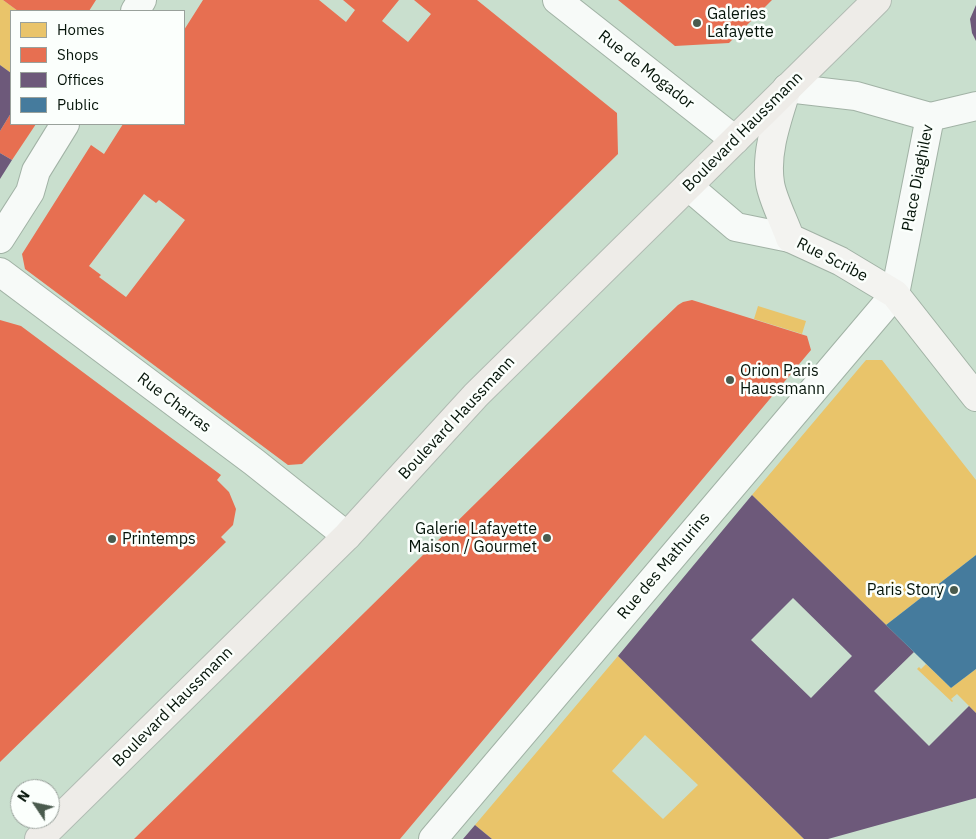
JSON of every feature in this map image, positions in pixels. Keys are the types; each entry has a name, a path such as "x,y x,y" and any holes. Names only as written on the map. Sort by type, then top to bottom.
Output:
{"main road":[{"name":"Boulevard Haussmann","path":"39,839 347,536 476,395 877,0"},
{"name":"Rue Scribe","path":"788,88 774,132 769,164 770,185 790,238 840,261 895,294 976,397"}],"street":[{"name":"Rue de Mogador","path":"557,0 735,140"},
{"name":"Place Diaghilev","path":"788,88 856,96 930,117 895,294"},
{"path":"930,117 976,106"},
{"path":"0,239 30,192 36,171 64,125"},
{"path":"688,186 736,227 790,238"},
{"name":"Rue Charras","path":"0,272 246,456 347,536"},
{"name":"Rue des Mathurins","path":"433,839 895,294"}],"building: Homes":[{"path":"0,0 3,0 17,10 10,10 10,72 0,65"},
{"path":"758,306 806,321 802,334 754,319"},
{"path":"866,360 882,360 976,480 976,555 886,625 752,495"},
{"path":"618,656 804,839 492,839 475,825","holes":["645,735 698,785 663,819 612,771"]},
{"path":"926,664 951,688 976,669 976,713 957,694 951,699 952,702 917,669 919,667 921,669"}],"building: Shops":[{"path":"3,0 96,0 90,10 17,10"},
{"path":"203,0 319,0 346,22 355,10 343,0 399,0 382,21 408,42 431,14 414,0 477,0 617,113 618,154 302,464 288,465 25,269 22,254 91,145 104,154 122,125 185,125 185,28","holes":["144,194 156,203 159,200 185,220 126,297 99,277 101,275 89,266"]},
{"name":"Galeries Lafayette","path":"618,0 772,0 729,43 675,46"},
{"path":"10,115 10,125 35,125 12,160 0,153 0,131"},
{"name":"Galerie Lafayette Maison / Gourmet","path":"692,300 807,336 811,350 400,839 134,839 655,327 678,305"},
{"name":"Printemps","path":"0,320 21,326 221,475 217,480 229,492 236,509 233,525 221,537 226,542 0,762"}],"building: Offices":[{"path":"976,5 976,41 972,33 970,19"},
{"path":"0,65 10,72 10,115 0,131"},
{"path":"0,153 12,160 0,179"},
{"path":"752,495 914,652 874,691 929,746 969,706 976,713 976,798 828,839 804,839 618,656","holes":["793,598 852,656 811,698 751,640"]},
{"path":"475,825 492,839 463,839"}],"building: Public":[{"name":"Paris Story","path":"976,555 976,669 951,688 886,625"}],"place":[{"name":"Galeries Lafayette","path":"697,23"},
{"name":"Orion Paris Haussmann","path":"730,380"},
{"name":"Galerie Lafayette Maison / Gourmet","path":"547,538"},
{"name":"Printemps","path":"112,539"},
{"name":"Paris Story","path":"954,590"}]}
